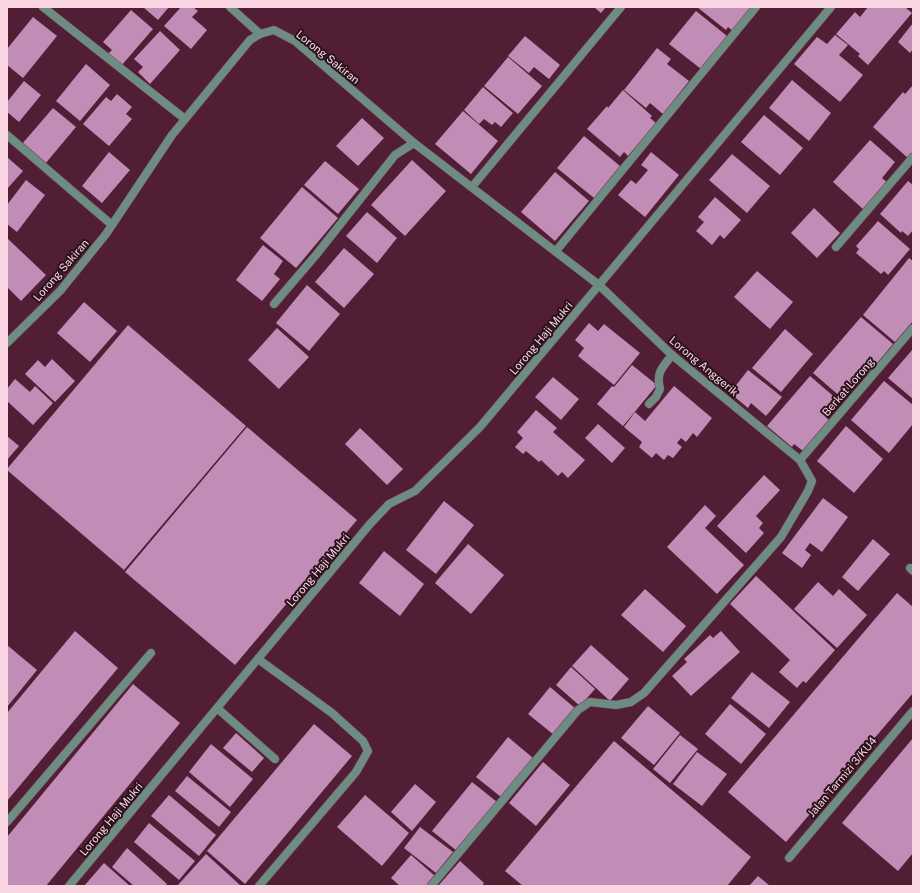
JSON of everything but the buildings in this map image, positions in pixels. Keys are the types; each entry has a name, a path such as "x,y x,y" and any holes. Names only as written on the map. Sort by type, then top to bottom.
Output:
{"street":[{"path":"43,7 185,119"},
{"path":"230,7 260,34"},
{"path":"472,187 620,7"},
{"path":"556,251 756,7"},
{"name":"Lorong Haji Mukri","path":"69,886 370,524 389,504 415,491 480,427 666,204 750,106 831,7"},
{"name":"Lorong Sakiran","path":"7,343 60,291 112,226 172,135 250,40 260,34 274,30 295,41 414,143 599,285"},
{"path":"7,135 112,226"},
{"path":"274,304 316,255 395,155 414,143"},
{"path":"836,247 913,157"},
{"name":"Lorong Anggerik","path":"599,285 672,355 800,460"},
{"name":"Berkat Lorong","path":"800,460 913,328"},
{"path":"649,404 656,397 660,389 658,378 660,370 672,355"},
{"path":"431,886 578,710 590,702 616,705 631,702 644,693 781,537 808,491 812,481 800,460"},
{"path":"7,822 150,653"},
{"path":"258,659 332,713 363,741 368,751 356,772 259,886"},
{"path":"217,708 275,760"},
{"name":"Jalan Tarmizi 3/KU4","path":"789,858 913,711"}]}
